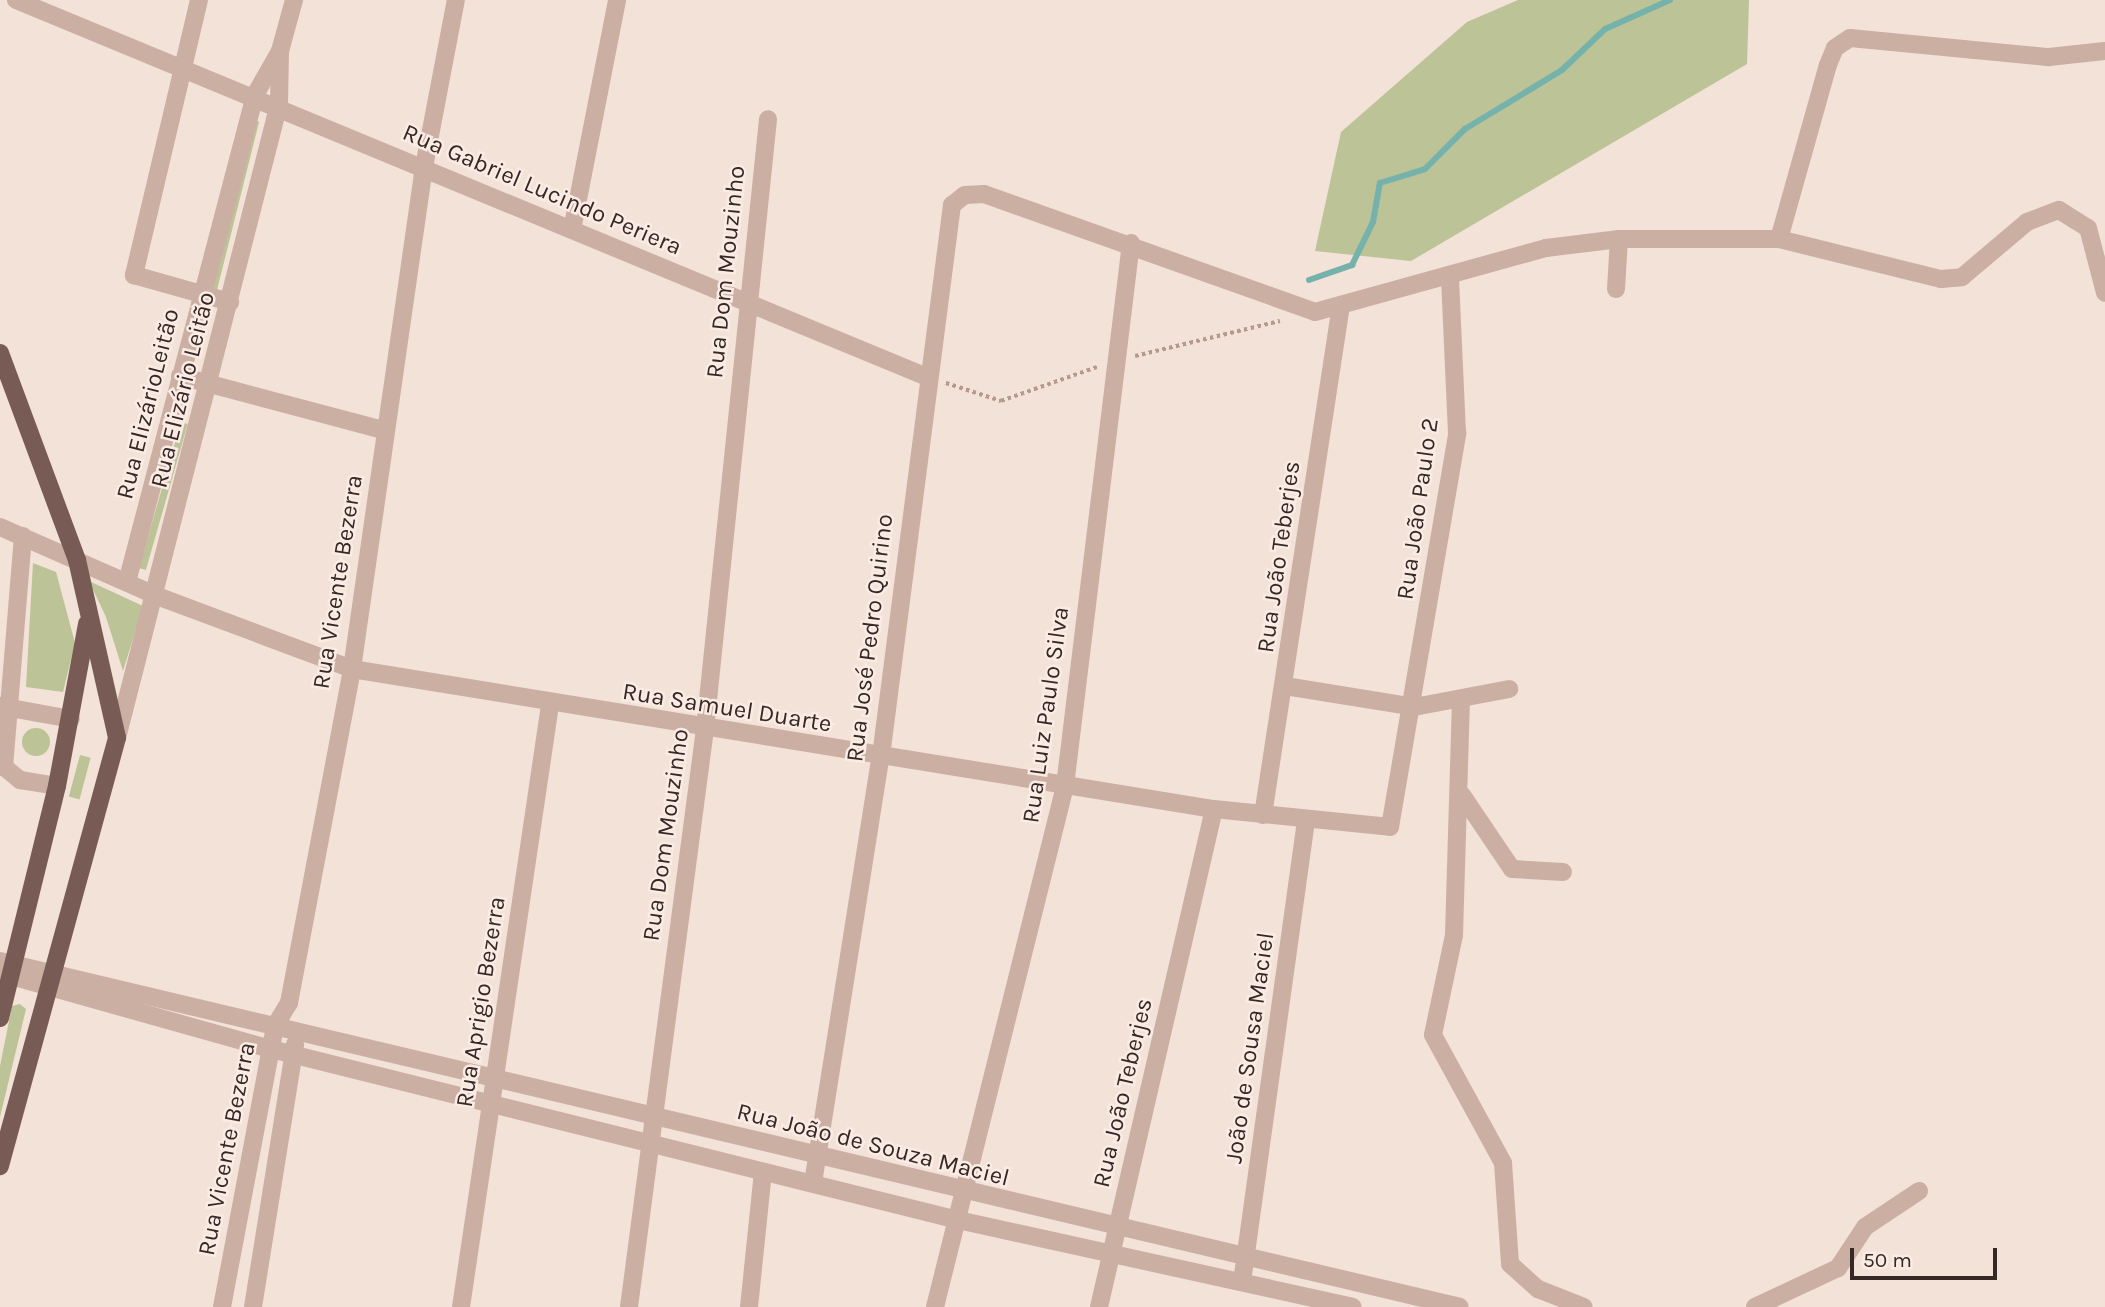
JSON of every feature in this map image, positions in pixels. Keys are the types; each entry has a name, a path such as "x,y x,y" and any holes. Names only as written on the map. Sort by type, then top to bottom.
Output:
{"main road":[{"path":"0,353 77,560 117,738 51,968 0,1166"},
{"path":"0,1018 6,960 57,786 88,617"}],"street":[{"name":"Rua Gabriel Lucindo Periera","path":"16,0 279,104 746,304 927,377"},
{"path":"199,0 134,275 230,302"},
{"name":"Rua ElizárioLeitão","path":"127,582 255,95 280,51 294,0"},
{"name":"Rua Vicente Bezerra","path":"222,1307 275,1027 289,1003 352,669 424,167 456,0"},
{"path":"572,230 617,0"},
{"path":"1779,239 1828,65 1841,42 1871,37 2049,57 2105,51"},
{"name":"Rua Elizário Leitão","path":"117,738 158,596 279,104 280,51"},
{"name":"Rua Dom Mouzinho","path":"629,1307 705,729 746,304 768,118"},
{"name":"Rua José Pedro Quirino","path":"813,1183 881,756 945,222 965,195 984,194 1131,243"},
{"path":"1131,243 1315,312 1546,248 1619,239 1779,239 1941,279 1962,277 2027,222 2059,210 2088,228 2105,293"},
{"path":"1616,289 1619,239"},
{"name":"Rua Luiz Paulo Silva","path":"935,1307 1065,786 1131,243"},
{"name":"Rua João Paulo 2","path":"1390,827 1414,707 1457,433 1450,276"},
{"name":"Rua João Teberjes","path":"1263,815 1341,305"},
{"path":"180,376 386,431"},
{"name":"Rua Samuel Duarte","path":"0,527 158,596 352,669 550,705 1065,786 1263,815 1390,827"},
{"path":"23,536 8,599 4,767 20,780 57,786"},
{"path":"1284,686 1414,707 1509,689"},
{"path":"1461,699 1462,796 1454,935 1433,1035 1503,1163 1510,1264 1538,1289 1584,1307"},
{"name":"Rua Aprigio Bezerra","path":"461,1307 550,705"},
{"path":"4,706 71,719"},
{"path":"1462,796 1512,869 1563,872"},
{"name":"Rua João Teberjes","path":"1099,1307 1214,808"},
{"name":"João de Sousa Maciel","path":"1242,1282 1306,820"},
{"name":"Rua João de Souza Maciel","path":"6,960 51,968 275,1027 653,1116 965,1194 1246,1255 1460,1307"},
{"name":"Rua João de Souza Maciel","path":"4,976 47,990 271,1049 958,1220 1353,1307"},
{"name":"Rua Vicente Bezerra","path":"253,1307 297,1032 289,1003"},
{"path":"749,1307 763,1172"},
{"path":"1755,1307 1838,1268 1866,1227 1919,1191"}],"green space":[{"path":"1518,0 1749,0 1747,64 1411,261 1315,251 1341,132 1467,22"},
{"path":"252,119 259,122 217,290 211,287"},
{"path":"181,422 188,424 146,570 139,568"},
{"path":"33,563 56,572 75,643 63,692 26,687"},
{"path":"89,581 143,606 123,671 106,617"},
{"path":"36,728 46,732 50,742 46,752 36,756 26,752 22,742 26,732"},
{"path":"80,755 91,758 79,799 69,797"},
{"path":"20,1004 26,1009 0,1117 0,1066 12,1006"}],"waterway":[{"path":"1309,280 1352,265 1373,222 1380,183 1425,169 1465,129 1562,70 1605,29 1670,0"}]}
